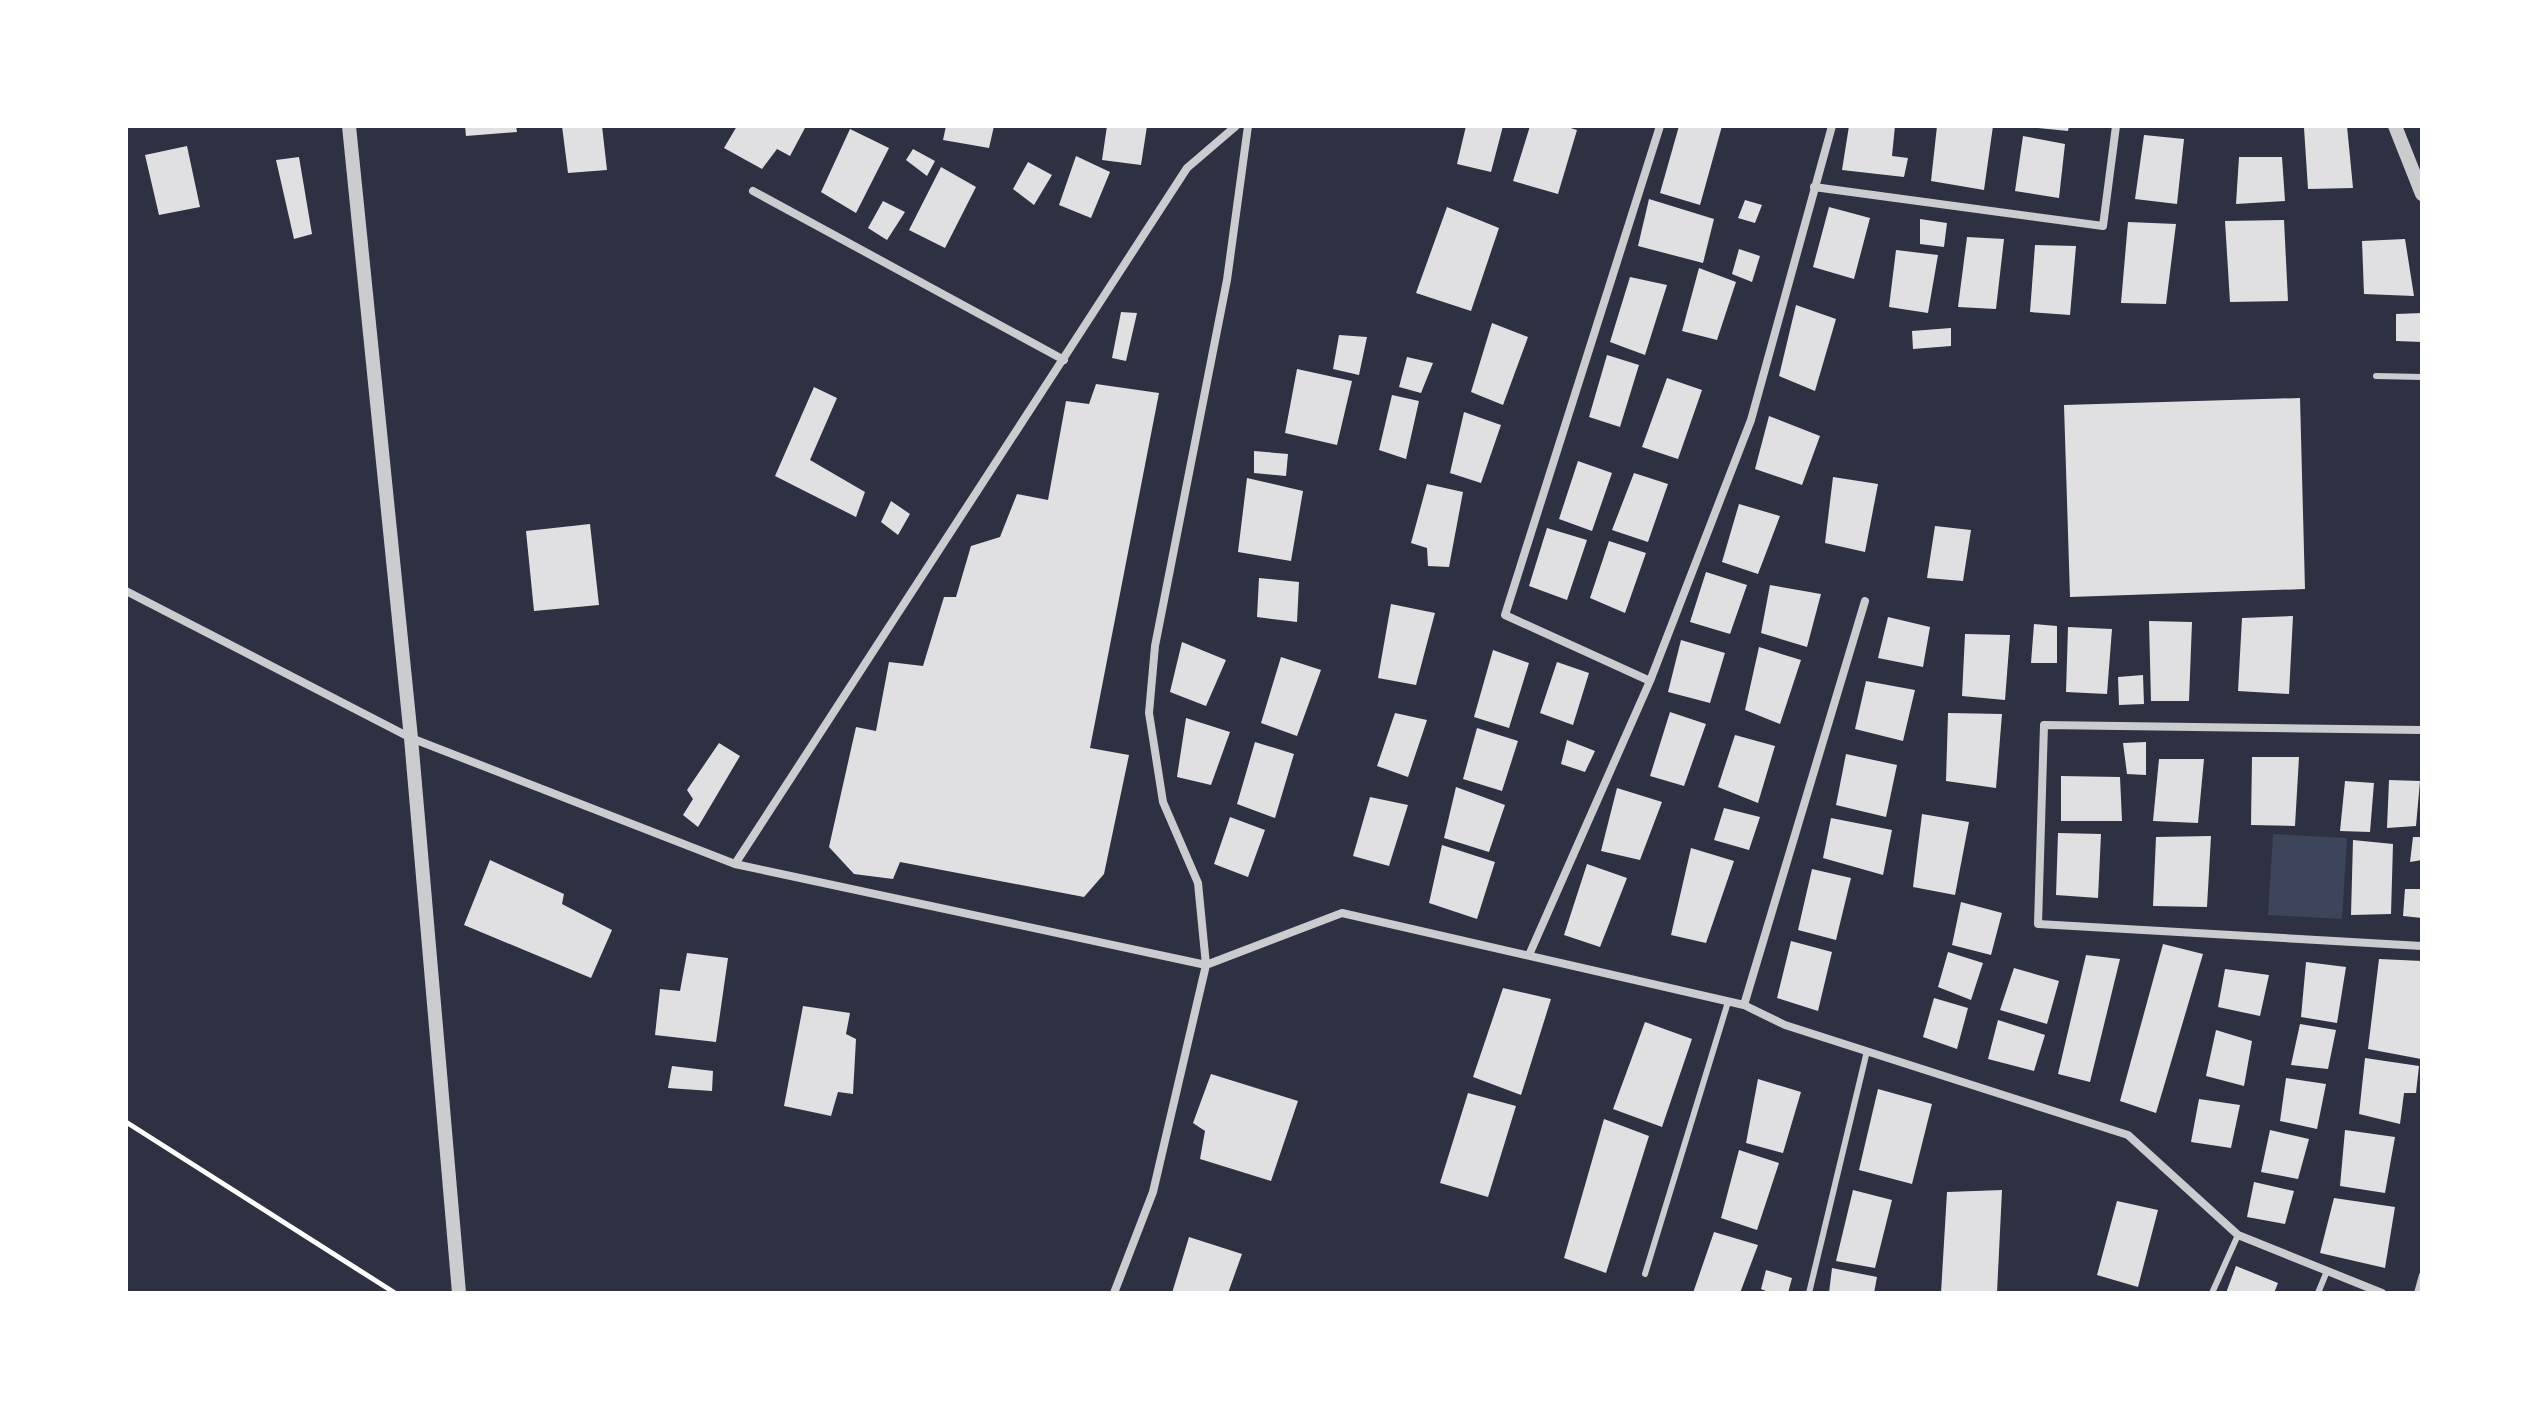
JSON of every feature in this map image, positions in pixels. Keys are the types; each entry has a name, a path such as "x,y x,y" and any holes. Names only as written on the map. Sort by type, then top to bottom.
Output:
{"street":[{"path":"349,126 411,738 459,1293"},
{"path":"735,864 1187,168 1236,126"},
{"path":"1114,1293 1153,1192 1206,965 1198,883 1163,802 1149,713 1155,646 1227,280 1248,126"},
{"path":"1650,681 1505,615 1660,126"},
{"path":"1529,955 1650,681 1751,420 1832,126"},
{"path":"1814,187 2103,226 2116,126"},
{"path":"2395,126 2422,194"},
{"path":"753,191 1064,360"},
{"path":"126,591 411,738 735,864 1206,965 1342,913 1744,1005 1785,1025 2128,1135 2238,1235 2382,1293"},
{"path":"1744,1005 1865,601"},
{"path":"2422,730 2044,725 2038,924 2422,946"}],"lane":[{"path":"2376,376 2422,377"},
{"path":"1645,1274 1728,1002"},
{"path":"1809,1293 1867,1051"},
{"path":"2212,1293 2238,1235"},
{"path":"2318,1293 2327,1271"},
{"path":"2417,1293 2422,1275"}],"path":[{"path":"126,1122 395,1293"}],"shaded area":[{"path":"2273,834 2347,838 2342,919 2268,915"}],"building":[{"path":"465,126 516,126 517,132 466,136"},
{"path":"562,126 602,126 607,170 568,173"},
{"path":"737,126 806,126 790,156 777,149 762,169 724,148"},
{"path":"946,126 994,126 989,148 943,140"},
{"path":"1107,126 1147,126 1141,165 1102,160"},
{"path":"1466,126 1503,126 1491,172 1457,164"},
{"path":"1530,126 1564,126 1577,130 1558,194 1513,181"},
{"path":"1679,126 1722,126 1700,205 1660,193"},
{"path":"1849,126 1895,126 1892,156 1908,158 1904,177 1842,170"},
{"path":"1937,126 1993,126 1984,190 1931,181"},
{"path":"2038,126 2069,126 2068,131"},
{"path":"2347,126 2353,188 2308,189 2304,128"},
{"path":"850,129 889,148 856,213 821,192"},
{"path":"2144,135 2184,139 2177,204 2135,199"},
{"path":"2023,136 2065,144 2059,198 2015,191"},
{"path":"187,146 200,207 159,215 145,155"},
{"path":"913,149 935,161 927,176 906,160"},
{"path":"1076,156 1110,172 1091,218 1059,205"},
{"path":"299,157 312,234 294,239 276,160"},
{"path":"2239,157 2282,157 2285,201 2236,204"},
{"path":"1028,162 1052,175 1034,205 1013,189"},
{"path":"941,167 976,187 945,248 909,230"},
{"path":"1649,199 1714,219 1703,263 1638,246"},
{"path":"1745,200 1762,205 1755,223 1738,218"},
{"path":"883,201 905,212 887,240 868,228"},
{"path":"1447,207 1499,228 1471,311 1416,293"},
{"path":"1829,207 1870,218 1854,279 1813,267"},
{"path":"1920,219 1947,223 1944,247 1920,244"},
{"path":"2284,220 2288,301 2230,302 2225,221"},
{"path":"2128,222 2176,224 2166,304 2121,303"},
{"path":"1967,237 2004,239 1996,309 1958,307"},
{"path":"2405,239 2414,296 2364,294 2362,241"},
{"path":"2035,245 2076,246 2070,315 2030,312"},
{"path":"1739,249 1760,256 1752,282 1732,274"},
{"path":"1896,250 1938,255 1928,313 1889,307"},
{"path":"1699,268 1736,282 1717,340 1682,331"},
{"path":"1630,277 1667,285 1645,355 1610,342"},
{"path":"1796,305 1836,319 1815,391 1779,376"},
{"path":"1121,312 1137,313 1126,361 1112,358"},
{"path":"2422,313 2422,342 2396,341 2396,314"},
{"path":"1492,323 1528,337 1503,405 1471,392"},
{"path":"1951,328 1951,346 1913,349 1912,331"},
{"path":"1339,335 1367,337 1359,375 1333,369"},
{"path":"1607,355 1639,365 1620,427 1589,417"},
{"path":"1407,357 1433,363 1421,393 1399,387"},
{"path":"1297,369 1352,381 1337,445 1285,433"},
{"path":"1667,378 1702,390 1678,459 1642,447"},
{"path":"1096,384 1159,393 1090,748 1129,755 1104,874 1084,897 900,862 893,879 854,874 829,847 856,727 876,731 889,662 923,666 944,597 956,597 971,546 1000,537 1017,494 1048,500 1066,401 1089,404"},
{"path":"814,387 837,398 810,460 865,492 856,517 775,476"},
{"path":"1392,395 1419,401 1406,459 1379,450"},
{"path":"2300,398 2305,589 2070,597 2064,405"},
{"path":"1464,412 1501,425 1481,483 1450,473"},
{"path":"1769,416 1820,436 1802,485 1755,469"},
{"path":"1254,451 1288,454 1286,476 1254,473"},
{"path":"1578,461 1612,473 1592,531 1559,519"},
{"path":"1634,473 1668,484 1648,542 1612,530"},
{"path":"1833,477 1878,484 1865,552 1825,543"},
{"path":"1247,478 1303,491 1291,561 1238,552"},
{"path":"1427,484 1463,492 1449,567 1428,566 1427,548 1411,543"},
{"path":"891,501 910,514 898,535 881,522"},
{"path":"1739,504 1780,516 1758,574 1722,562"},
{"path":"590,524 599,605 534,611 526,531"},
{"path":"1935,526 1971,530 1963,581 1927,578"},
{"path":"1547,528 1587,540 1567,600 1529,586"},
{"path":"1609,541 1646,553 1625,613 1590,598"},
{"path":"1706,572 1747,585 1730,634 1690,622"},
{"path":"1259,578 1299,582 1297,622 1257,617"},
{"path":"1770,585 1821,594 1807,647 1761,633"},
{"path":"1391,604 1435,613 1416,685 1378,678"},
{"path":"2293,616 2289,694 2238,691 2242,618"},
{"path":"1888,617 1930,627 1923,667 1878,658"},
{"path":"2149,621 2192,622 2189,701 2151,701"},
{"path":"2034,624 2057,626 2057,663 2031,663"},
{"path":"2068,627 2112,629 2107,694 2066,692"},
{"path":"1965,634 2010,635 2005,700 1962,696"},
{"path":"1681,640 1725,653 1710,703 1668,692"},
{"path":"1182,642 1226,660 1206,706 1170,692"},
{"path":"1759,647 1801,660 1780,724 1745,710"},
{"path":"1493,650 1529,663 1509,728 1474,717"},
{"path":"1281,657 1321,670 1297,736 1261,723"},
{"path":"1557,662 1589,673 1573,725 1540,713"},
{"path":"2143,675 2144,704 2119,705 2118,677"},
{"path":"1866,681 1915,690 1903,741 1855,729"},
{"path":"1670,712 1706,724 1684,786 1650,776"},
{"path":"1395,713 1427,720 1408,777 1377,766"},
{"path":"1948,713 2002,714 1996,788 1946,781"},
{"path":"1186,718 1230,732 1211,785 1177,777"},
{"path":"1477,728 1518,741 1502,791 1463,779"},
{"path":"1735,735 1775,746 1758,803 1718,787"},
{"path":"1567,740 1595,751 1585,772 1561,764"},
{"path":"1255,742 1294,754 1275,818 1237,804"},
{"path":"2146,742 2146,775 2127,774 2123,743"},
{"path":"719,743 740,756 698,827 683,815 693,799 687,790"},
{"path":"1846,754 1897,765 1886,817 1836,805"},
{"path":"2252,757 2299,757 2295,826 2251,825"},
{"path":"2159,759 2204,759 2198,823 2153,821"},
{"path":"2061,776 2120,777 2122,821 2061,821"},
{"path":"2389,780 2420,781 2416,826 2387,828"},
{"path":"2345,781 2374,783 2370,832 2340,831"},
{"path":"1456,787 1505,805 1489,852 1444,838"},
{"path":"1617,788 1662,802 1640,860 1601,851"},
{"path":"1370,797 1408,805 1389,866 1353,856"},
{"path":"1724,808 1760,817 1749,850 1714,840"},
{"path":"1922,814 1969,822 1955,895 1913,887"},
{"path":"1230,817 1265,830 1248,877 1214,864"},
{"path":"1831,818 1892,830 1883,875 1823,858"},
{"path":"2058,833 2101,834 2098,898 2056,895"},
{"path":"2211,836 2207,907 2153,906 2156,837"},
{"path":"2413,837 2422,837 2422,860 2410,862"},
{"path":"2353,840 2393,844 2391,914 2351,915"},
{"path":"1442,845 1495,862 1477,919 1429,903"},
{"path":"1691,848 1734,861 1706,943 1671,935"},
{"path":"490,860 564,894 562,904 612,930 591,978 464,925"},
{"path":"1587,864 1627,878 1600,947 1564,935"},
{"path":"1812,869 1851,878 1836,940 1798,930"},
{"path":"2405,889 2422,889 2422,918 2403,916"},
{"path":"1961,902 2002,913 1991,955 1952,945"},
{"path":"1791,941 1832,952 1818,1011 1777,998"},
{"path":"2163,944 2203,954 2156,1113 2120,1101"},
{"path":"1948,952 1983,963 1971,1000 1938,987"},
{"path":"687,953 728,958 716,1042 655,1035 660,989 680,991"},
{"path":"2086,955 2120,959 2090,1082 2058,1074"},
{"path":"2379,959 2422,961 2421,1059 2368,1049"},
{"path":"2306,962 2346,967 2337,1023 2301,1017"},
{"path":"2014,968 2059,981 2047,1024 2000,1010"},
{"path":"2225,969 2269,975 2260,1016 2218,1007"},
{"path":"1503,988 1551,999 1521,1095 1473,1077"},
{"path":"1934,998 1968,1008 1957,1049 1923,1037"},
{"path":"803,1006 850,1013 846,1034 856,1039 853,1094 838,1092 831,1116 784,1106"},
{"path":"1998,1020 2045,1035 2034,1071 1988,1059"},
{"path":"1645,1022 1692,1039 1662,1127 1613,1109"},
{"path":"2300,1024 2336,1030 2328,1069 2291,1065"},
{"path":"2216,1030 2252,1041 2244,1086 2206,1076"},
{"path":"2365,1058 2419,1066 2416,1093 2404,1093 2400,1124 2359,1114"},
{"path":"672,1066 713,1071 712,1091 668,1088"},
{"path":"1211,1074 1298,1101 1271,1181 1200,1159 1205,1131 1193,1123"},
{"path":"2286,1078 2326,1084 2317,1129 2280,1121"},
{"path":"1758,1079 1801,1092 1783,1153 1746,1143"},
{"path":"1878,1089 1932,1104 1912,1184 1859,1170"},
{"path":"1468,1093 1516,1106 1488,1197 1440,1183"},
{"path":"2199,1099 2240,1105 2231,1148 2191,1142"},
{"path":"1604,1119 1649,1136 1606,1273 1564,1258"},
{"path":"2270,1130 2309,1139 2298,1179 2261,1172"},
{"path":"2345,1130 2395,1137 2385,1193 2340,1186"},
{"path":"1739,1150 1779,1163 1757,1230 1721,1218"},
{"path":"2254,1182 2294,1191 2285,1224 2247,1217"},
{"path":"1853,1190 1892,1200 1875,1268 1836,1261"},
{"path":"2002,1190 1997,1293 1941,1293 1947,1192"},
{"path":"2334,1198 2395,1207 2385,1268 2320,1253"},
{"path":"2117,1201 2158,1210 2138,1287 2097,1275"},
{"path":"1714,1232 1758,1245 1740,1293 1693,1293"},
{"path":"1189,1237 1242,1254 1228,1293 1172,1293"},
{"path":"2236,1266 2278,1283 2274,1293 2226,1293"},
{"path":"1832,1268 1877,1277 1874,1293 1829,1293"},
{"path":"1766,1270 1792,1278 1788,1293 1771,1293 1761,1289"}]}
